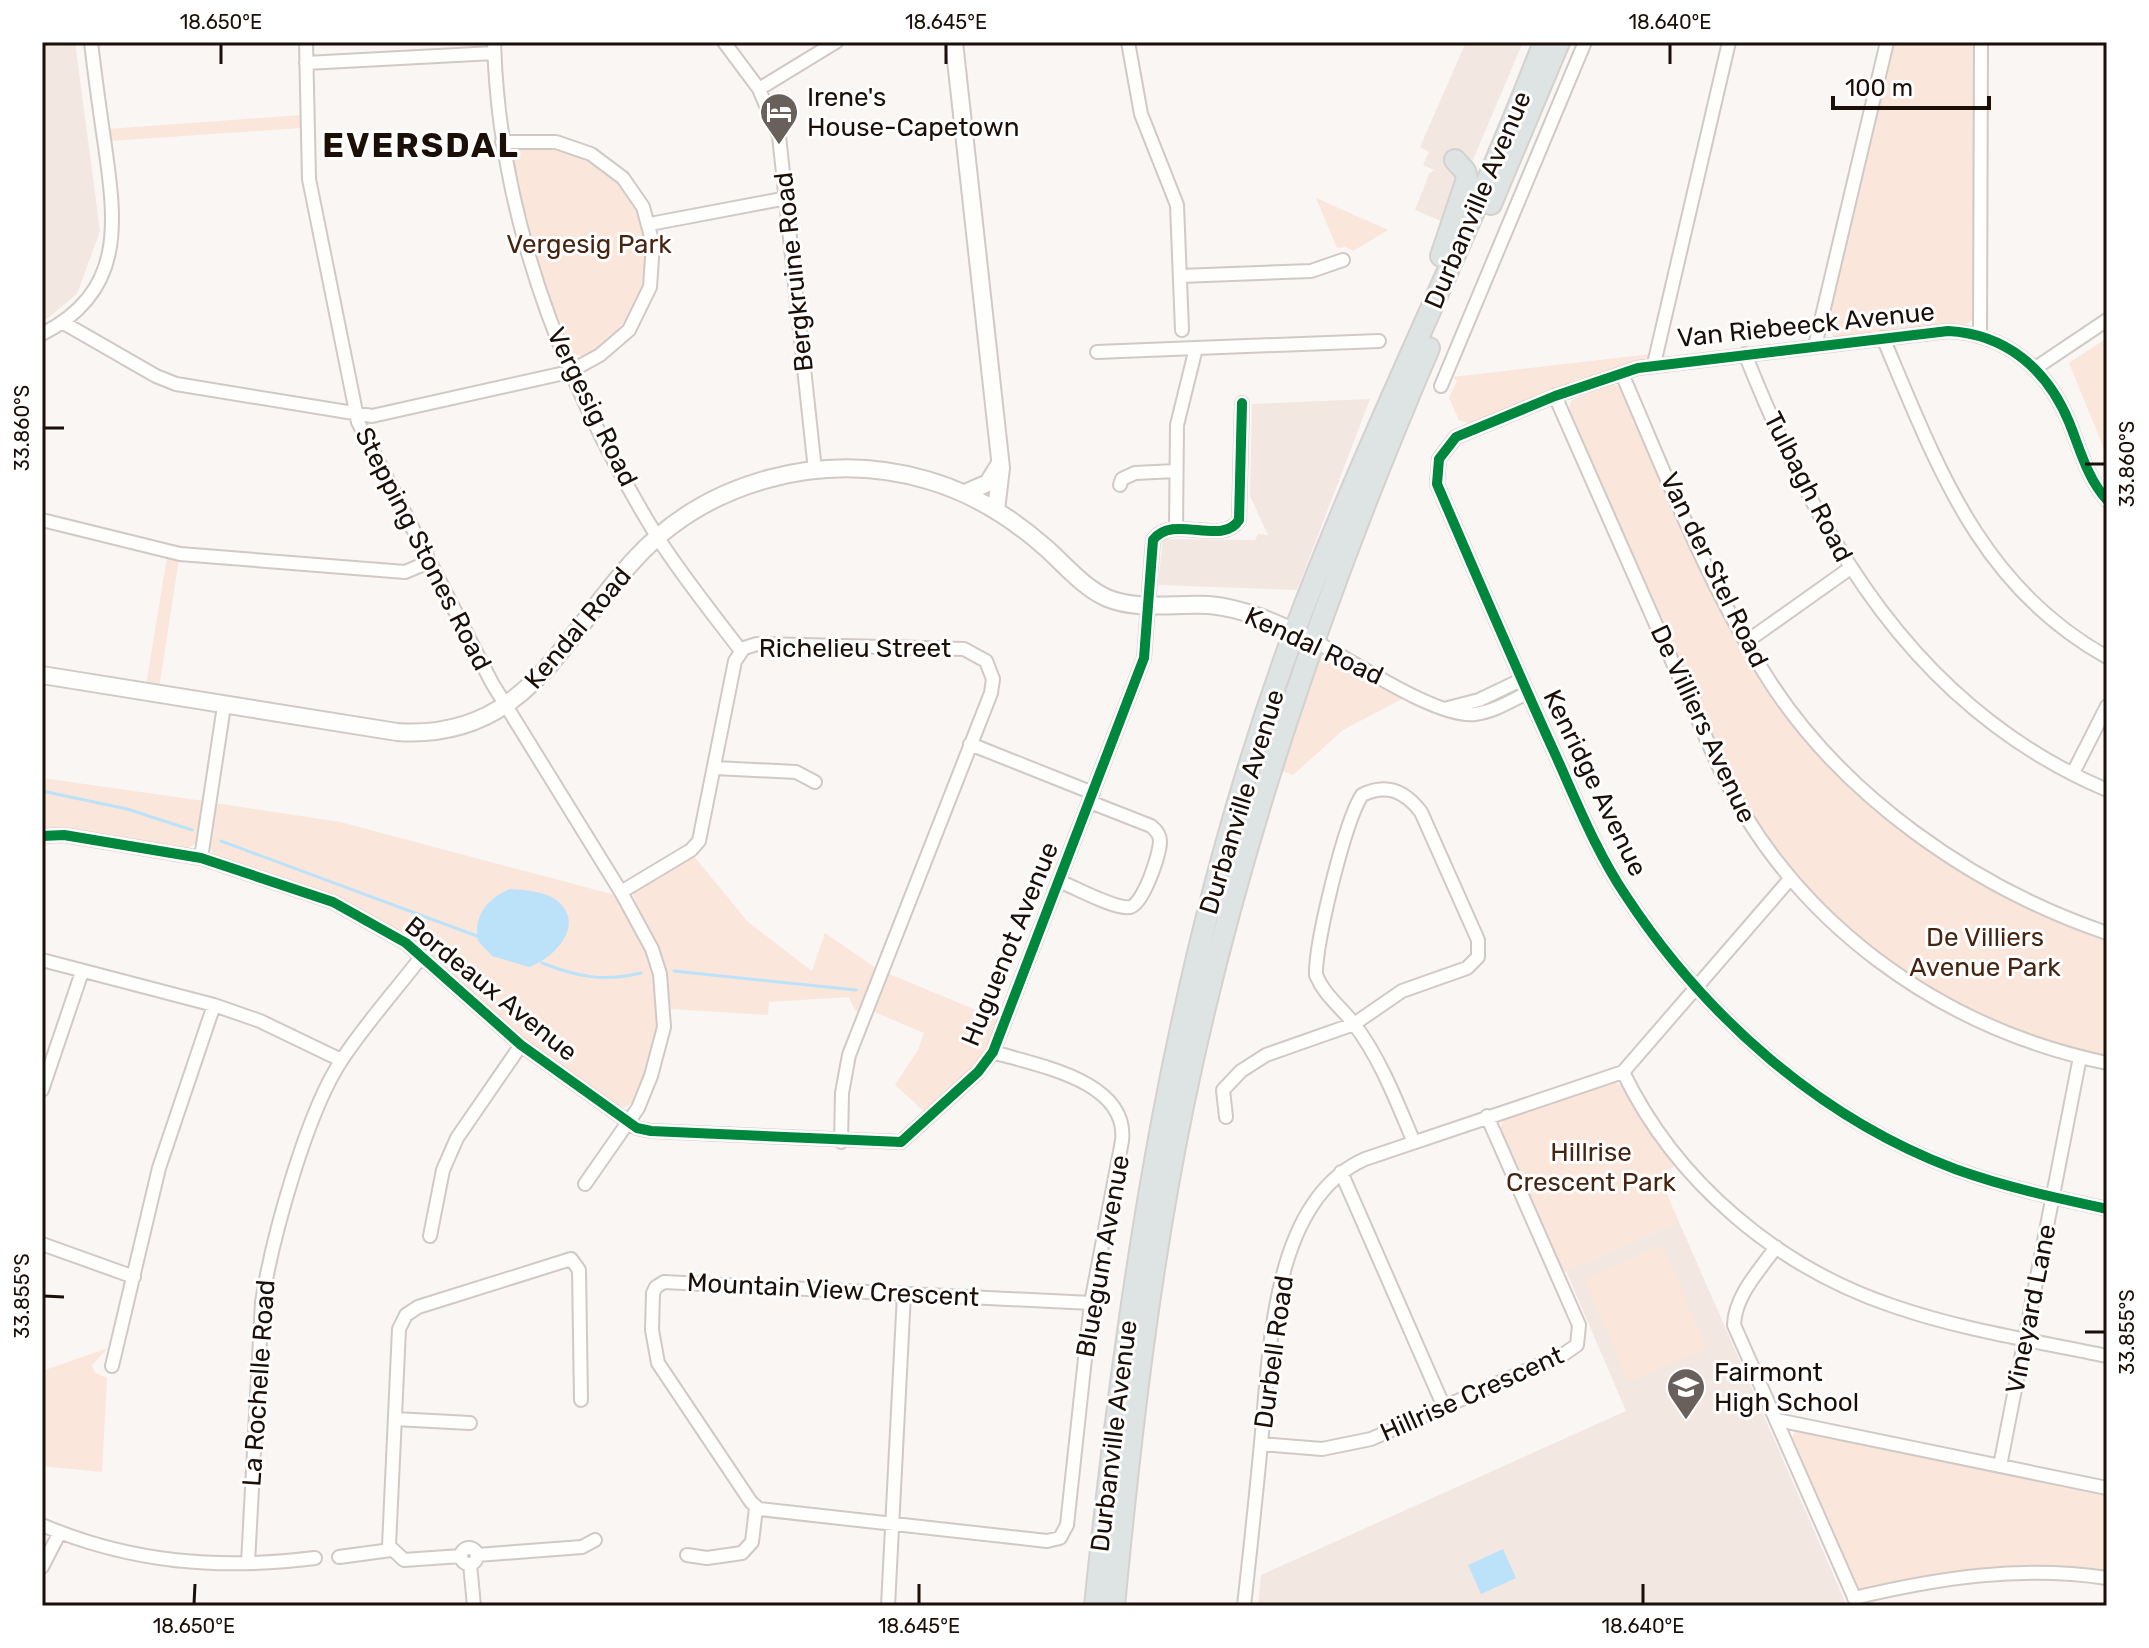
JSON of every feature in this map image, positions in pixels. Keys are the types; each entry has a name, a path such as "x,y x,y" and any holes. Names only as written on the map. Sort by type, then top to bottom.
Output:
{"main road":[{"name":"Durbanville Avenue","path":"1095,1606 1127,1320 1164,1105 1217,880 1355,479 1418,341 1544,42"},
{"name":"Durbanville Avenue","path":"1114,1606 1150,1293 1182,1109 1244,854 1303,636 1388,445 1559,42"},
{"path":"1418,341 1425,305 1467,179 1463,167 1455,160"}],"street":[{"path":"42,334 62,322 96,286 113,239 113,207 91,42"},
{"name":"Stepping Stones Road","path":"306,42 309,179 356,416 506,706 621,892 652,949 664,999 660,1049 638,1108 585,1184"},
{"name":"Bergkruine Road","path":"724,42 759,89 779,136 815,470"},
{"path":"759,89 836,42"},
{"path":"954,42 1001,464 1014,521"},
{"path":"1128,42 1141,114 1176,199 1182,330"},
{"path":"1441,386 1585,42"},
{"path":"1654,364 1729,42"},
{"path":"1815,346 1887,42"},
{"path":"1980,336 1981,42"},
{"path":"306,63 494,48"},
{"name":"Vergesig Road","path":"494,48 502,142 527,258 569,372 657,537 741,651"},
{"path":"62,322 156,376 176,384 356,416 399,411 569,372 616,343 637,317 653,271 650,224 623,178 591,154 556,142 502,142"},
{"path":"650,224 787,198"},
{"path":"1180,276 1311,271 1343,260"},
{"path":"2107,320 2037,367 2065,414 2093,481 2107,500"},
{"name":"Van Riebeeck Avenue","path":"1442,453 1461,434 1555,396 1654,364 1948,331 1980,336 2037,367"},
{"path":"1883,338 1944,479 1978,539 2019,590 2044,615 2107,657"},
{"path":"1097,352 1379,341"},
{"path":"1196,348 1177,425 1176,529 1226,530 1237,524 1242,403"},
{"name":"Tulbagh Road","path":"1745,354 1804,490 1849,569 1895,631 1948,686 2015,738 2107,790"},
{"name":"Van der Stel Road","path":"1622,374 1707,568 1766,677 1798,718 1855,780 1925,840 2008,892 2107,933"},
{"name":"De Villiers Avenue","path":"1555,396 1733,797 1758,839 1790,879 1856,944 1942,1005 1998,1030 2107,1063"},
{"name":"Kenridge Avenue","path":"1442,453 1435,470 1437,484 1521,680 1611,872 1694,987 1787,1074 1872,1130 1953,1168 2053,1198 2107,1209"},
{"path":"965,493 988,483 1001,464"},
{"path":"996,510 1001,464"},
{"name":"Kendal Road","path":"42,675 224,706 423,733 461,727 506,706 539,679 625,571 657,537 728,493 780,475 815,470 888,471 965,493 1014,521 1102,595 1123,603 1220,606 1303,636 1445,709 1478,714 1527,693"},
{"path":"1120,485 1122,479 1135,473 1176,471"},
{"path":"42,520 180,554 405,572 429,562"},
{"name":"Huguenot Avenue","path":"628,1122 651,1131 889,1144 906,1139 978,1072 993,1052 1144,658 1153,540 1161,531 1176,529"},
{"path":"1746,642 1849,569"},
{"name":"Richelieu Street","path":"621,892 696,844 715,768 735,661 741,651 757,644 971,650 986,661 993,679 849,1055 842,1093 841,1142"},
{"path":"1445,709 1479,700 1521,680"},
{"path":"201,858 224,706"},
{"path":"2073,773 2107,706"},
{"path":"970,744 1092,797 1151,826 1158,833 1159,846 1143,897 1136,905 1125,908 1059,881"},
{"path":"715,768 796,772 815,782"},
{"path":"1226,1117 1223,1090 1251,1063 1354,1024 1402,991 1467,968 1479,953 1478,940 1421,812 1408,798 1388,788 1362,795 1355,806 1341,850 1316,968 1328,995 1354,1024 1382,1070 1413,1140"},
{"name":"Bordeaux Avenue","path":"42,836 64,835 201,858 324,898 397,937 521,1045 628,1122"},
{"path":"1790,879 1623,1072 1665,1145 1726,1209 1776,1247 1827,1278 1891,1306 2107,1356"},
{"name":"La Rochelle Road","path":"248,1563 268,1265 300,1160 341,1060 422,956"},
{"path":"42,960 214,1005 260,1021 341,1060"},
{"path":"42,1090 82,972"},
{"path":"112,1366 159,1168 214,1005"},
{"path":"430,1236 449,1153 466,1121 521,1045"},
{"name":"Bluegum Avenue","path":"892,1524 1047,1541 1060,1538 1067,1525 1091,1303 1122,1141 1120,1118 1109,1104 1070,1075 993,1052"},
{"name":"Vineyard Lane","path":"2000,1466 2080,1057"},
{"name":"Durbell Road","path":"1244,1606 1274,1318 1284,1270 1321,1192 1341,1172 1413,1140 1623,1072"},
{"name":"Hillrise Crescent","path":"1261,1444 1312,1449 1371,1439 1564,1354 1580,1339 1579,1325 1487,1116"},
{"path":"1341,1172 1444,1407"},
{"path":"42,1244 134,1277"},
{"path":"1776,1247 1743,1296 1736,1309 1734,1325 1856,1602 1921,1582 1983,1574 2035,1572 2107,1578"},
{"path":"581,1400 579,1270 575,1261 567,1258 418,1307 406,1315 399,1329 388,1541 399,1558 409,1560 470,1558 582,1547 595,1540"},
{"name":"Mountain View Crescent","path":"756,1508 658,1363 652,1330 656,1287 664,1282 1091,1303"},
{"path":"888,1606 904,1294"},
{"path":"395,1419 470,1423"},
{"path":"1777,1420 2107,1488"},
{"path":"687,1555 707,1558 742,1553 752,1542 756,1508 892,1524"},
{"path":"42,1525 112,1550 174,1563 248,1563 315,1558"},
{"path":"42,1567 60,1532"},
{"path":"339,1557 391,1550"},
{"path":"470,1558 474,1606"}],"shaded area":[{"path":"42,42 75,42 100,231 77,294 42,323"},
{"path":"1466,42 1523,42 1446,223 1415,210 1429,174 1434,170 1423,165 1429,152 1420,147"},
{"path":"1370,399 1297,590 1158,585 1163,539 1255,540 1258,534 1268,535 1250,496 1252,404"},
{"name":"Fairmont High School","path":"1679,1222 1847,1606 1258,1606 1261,1575 1626,1411 1566,1271"}],"green space":[{"path":"1892,42 1977,42 1974,319 1965,325 1835,337 1825,328"},
{"path":"301,115 301,128 110,141 108,129"},
{"name":"Vergesig Park","path":"522,146 572,152 615,177 634,201 644,228 646,257 641,287 629,314 610,338 585,357 569,353 533,258 512,160 516,150"},
{"path":"1316,198 1388,230 1353,251 1345,247 1337,248"},
{"path":"2107,338 2107,456 2069,363"},
{"path":"1651,354 1643,362 1579,379 1470,423 1459,420 1449,398 1457,381 1453,377"},
{"name":"De Villiers Avenue Park","path":"1613,384 1622,388 1725,617 1772,691 1908,833 2107,938 2107,1057 2043,1039 1985,1016 1932,989 1884,958 1839,920 1799,877 1762,827 1727,771 1574,424 1569,407 1572,400"},
{"path":"167,557 179,559 159,688 146,686"},
{"path":"1322,659 1402,699 1343,730 1293,775 1282,771 1318,661"},
{"path":"42,778 204,801 198,842 185,850 61,829 42,830"},
{"path":"215,803 340,822 615,895 644,948 657,994 654,1042 635,1100 626,1107 618,1107 519,1036 410,939 316,888 213,854 209,845"},
{"path":"692,854 748,922 812,971 825,933 877,969 860,1012 855,1010 849,997 769,1002 768,1015 671,1009 664,964 633,895 636,889"},
{"path":"887,973 1000,1020 978,1064 926,1113 895,1085 918,1050 924,1033 872,1011"},
{"name":"Hillrise Crescent Park","path":"1613,1082 1622,1086 1675,1165 1660,1178 1679,1222 1562,1273 1500,1132 1502,1121 1508,1115"},
{"path":"1662,1245 1707,1348 1629,1382 1584,1279"},
{"path":"108,1348 92,1365 95,1373 107,1378 102,1472 42,1466 42,1371"},
{"path":"1800,1430 2107,1492 2107,1573 1985,1569 1859,1590 1791,1441 1794,1433"}],"water":[{"path":"510,889 550,896 564,908 569,918 564,939 557,948 529,967 492,956 478,941 480,915 495,897"},
{"path":"1503,1549 1516,1578 1481,1594 1468,1565"}],"waterway":[{"path":"42,791 127,809 192,830"},
{"path":"221,841 477,936"},
{"path":"542,963 591,977 641,973"},
{"path":"674,971 856,990"}],"cycle path":[{"path":"2107,500 2089,473 2060,403 2036,371 2006,347 1988,339 1948,331 1638,368 1555,396 1456,437 1439,459 1437,484 1597,845 1626,896 1692,982 1729,1022 1769,1058 1857,1122 1905,1148 1955,1169 2012,1187 2107,1209"},
{"path":"42,836 64,835 201,858 333,902 406,943 521,1045 637,1128 901,1142 978,1072 993,1052 1144,658 1153,540 1162,532 1172,529 1221,531 1231,528 1239,520 1242,403"}],"place":[{"name":"Irene's House-Capetown","path":"779,146"},
{"name":"Fairmont High School","path":"1686,1421"}],"district":[{"name":"EVERSDAL","path":"421,145"}]}
